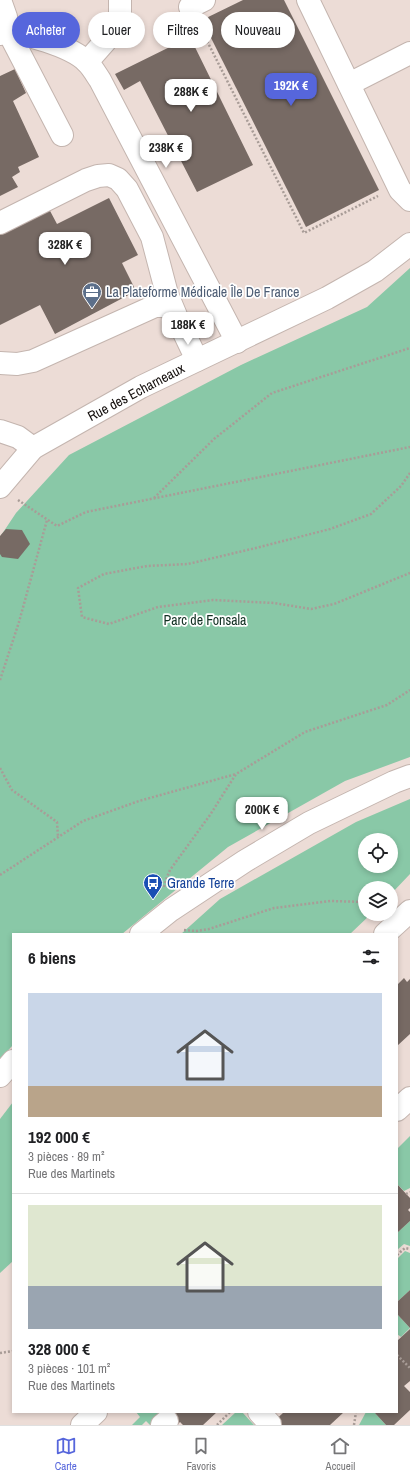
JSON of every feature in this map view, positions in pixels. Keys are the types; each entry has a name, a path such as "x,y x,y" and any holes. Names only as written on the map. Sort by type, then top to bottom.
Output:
{"street":[{"path":"0,0 6,17 4,34 62,135"},
{"path":"87,62 120,21 120,0"},
{"path":"308,0 348,84 404,193"},
{"path":"4,34 22,35 50,43 72,51 87,62 100,80 237,342"},
{"path":"348,84 410,53"},
{"path":"0,223 86,180 98,176 109,175 118,179 127,189 152,237 167,294 197,360"},
{"name":"Rue des Echarneaux","path":"8,493 33,448 141,387 327,298 375,271 410,244"},
{"path":"0,364 17,364 33,361 155,306 164,306 173,310"},
{"path":"0,431 18,437 33,448"},
{"path":"142,933 171,910 245,861 309,823 394,782 410,776"},
{"path":"386,933 410,911"},
{"path":"0,1076 12,1062"},
{"path":"398,1109 410,1098"},
{"path":"82,1425 95,1413"}],"path":[{"path":"197,4 304,233 404,193"},
{"path":"154,498 214,439 272,393 410,348"},
{"path":"8,493 57,526 86,512 410,447"},
{"path":"410,472 402,486 371,514 330,529 188,564 147,566 104,574 78,588 82,617 109,624 158,608 213,600 274,603 311,609 334,604 410,573"},
{"path":"0,680 19,622 47,520"},
{"path":"0,875 83,821 132,803 236,774 305,732 387,705 410,690"},
{"path":"0,768 12,790 56,822 58,837"},
{"path":"164,890 164,885 170,870 210,815 236,774"},
{"path":"181,929 196,931 209,929 245,916 274,908 331,901 358,902"},
{"path":"406,1194 410,1192"},
{"path":"398,1255 405,1248 410,1249"},
{"path":"0,1353 12,1351"},
{"path":"398,1356 410,1368"},
{"path":"217,1425 229,1413"},
{"path":"354,1425 356,1413"}],"green space":[{"name":"Parc de Fonsala","path":"410,268 410,757 345,781 228,847 123,933 12,933 12,1046 0,1059 0,537 16,513 69,455 241,365 367,307"},
{"path":"410,799 410,874 398,887 398,881 358,881 358,921 364,921 351,933 182,933 220,899 356,822"},
{"path":"12,1103 12,1262 0,1273 0,1119"},
{"path":"410,1136 410,1188 404,1191 398,1185 398,1148"},
{"path":"410,1221 410,1246 404,1244 398,1249 398,1232"},
{"path":"405,1251 410,1253 410,1290 398,1301 398,1258"},
{"path":"398,1315 410,1328 401,1337 398,1335"},
{"path":"137,1413 162,1413 150,1425 146,1421 142,1425 132,1425 140,1417"},
{"path":"235,1413 243,1413 254,1425 222,1425"},
{"path":"365,1413 375,1413 386,1425 359,1425"}],"building":[{"path":"243,0 284,0 290,12 221,12 221,48 295,48 295,22 379,190 306,227 213,42 213,15"},
{"path":"168,48 195,48 253,165 197,192 140,81 124,90 115,74"},
{"path":"15,69 26,93 13,101 39,157 18,167 20,172 12,177 18,187 0,196 0,76"},
{"path":"109,198 138,255 122,263 136,291 55,334 40,305 0,325 0,233 49,209 57,224"},
{"path":"6,529 22,530 30,544 18,559 2,557 0,554 0,536"},
{"path":"404,978 407,982 410,979 410,1034 398,1045 398,984"},
{"path":"398,1185 410,1198 410,1208 408,1210 410,1212 410,1221 398,1232"},
{"path":"410,1290 410,1328 398,1315 398,1301"},
{"path":"410,1329 410,1381 404,1386 410,1392 410,1410 394,1425 386,1425 375,1413 398,1413 398,1340"},
{"path":"164,1413 216,1413 203,1425 183,1425 180,1422 177,1425"},
{"path":"283,1413 343,1413 330,1425 270,1425"}],"place":[{"name":"La Plateforme Médicale Île De France","path":"92,309"},
{"name":"Grande Terre","path":"153,900"}]}
